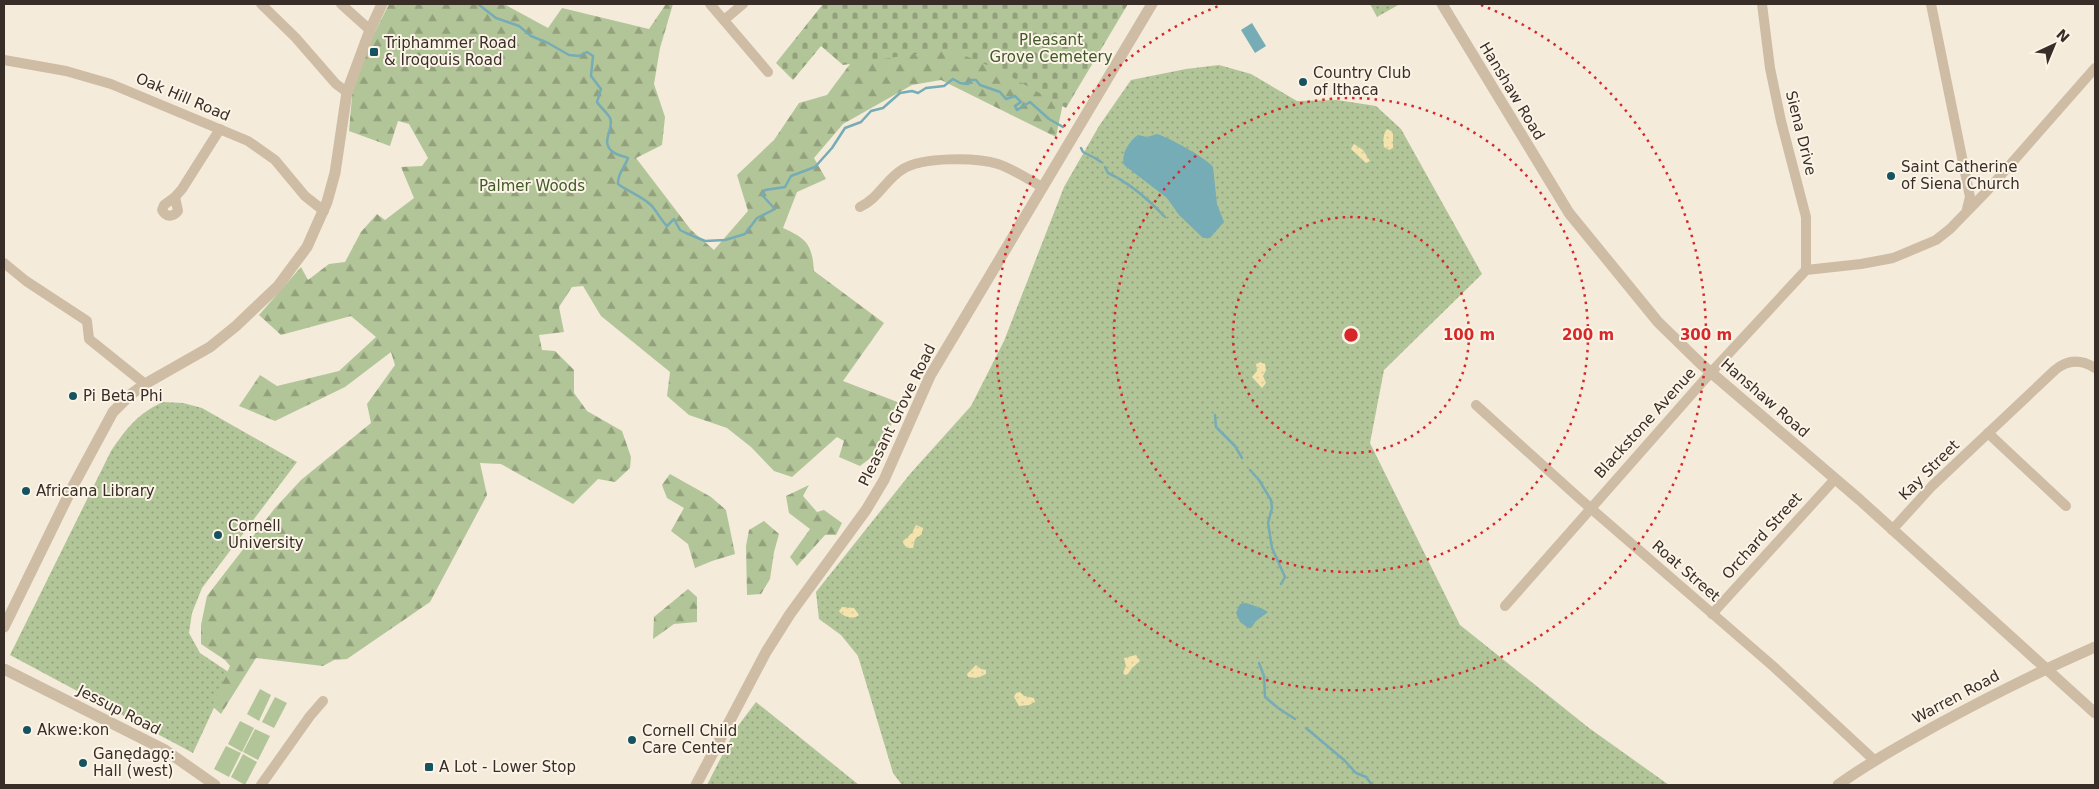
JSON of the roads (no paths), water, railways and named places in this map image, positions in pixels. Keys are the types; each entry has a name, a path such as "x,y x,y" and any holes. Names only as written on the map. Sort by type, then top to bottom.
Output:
{"street":[{"path":"261,4 295,37 336,84 347,92"},
{"path":"341,4 370,30"},
{"path":"4,627 107,422 124,400 144,384 210,347 263,302 293,267 307,247 324,211 335,172 347,92 370,30 382,4"},
{"path":"710,4 768,72"},
{"path":"724,20 743,4"},
{"name":"Pleasant Grove Road","path":"696,785 766,652 790,614 866,510 884,480 930,376 1152,4"},
{"name":"Hanshaw Road","path":"1442,4 1569,212 1658,322 1711,372 1835,479 2095,714"},
{"name":"Siena Drive","path":"1762,4 1770,68 1779,112 1806,217 1806,270"},
{"path":"1931,4 1970,197 1968,210"},
{"name":"Oak Hill Road","path":"4,60 66,71 111,84 248,141 270,156 305,196 324,211"},
{"path":"1806,270 1861,264 1906,254 1936,240 1950,229 1992,186 2095,68"},
{"path":"174,197 182,189 220,129"},
{"path":"860,207 870,202 903,169 919,163 961,160 993,163 1042,187"},
{"path":"4,263 26,281 87,321 89,339 144,384"},
{"name":"Blackstone Avenue","path":"1505,606 1590,507 1711,372 1806,270"},
{"name":"Kay Street","path":"1892,530 1932,486 2060,366 2079,361 2095,368"},
{"name":"Roat Street","path":"1476,405 1874,760"},
{"path":"1988,433 2066,506"},
{"name":"Orchard Street","path":"1712,614 1835,479"},
{"name":"Warren Road","path":"1838,785 1874,760 1963,710 2095,647"},
{"name":"Jessup Road","path":"4,669 158,746 215,785"},
{"path":"261,785 310,716 323,701"}],"water":[{"path":"1252,23 1266,46 1255,53 1241,30"},
{"path":"1157,134 1170,139 1204,159 1213,167 1217,204 1224,222 1210,238 1203,238 1179,215 1167,198 1124,165 1125,152 1129,144 1138,135 1147,137"},
{"path":"1246,603 1268,612 1256,621 1251,628 1240,622 1236,613 1240,604"}],"waterway":[{"path":"478,4 496,18 519,26 531,36 569,55 579,56 587,52 593,56 591,76 601,89 597,102 609,116 611,122 607,144 614,153 628,158 620,174 618,184 652,206 667,226 674,219 680,230 705,241 725,240 745,234 757,218 775,209 762,195 765,190 785,187 791,176 815,167 832,148 845,128 861,122 871,111 883,108 900,93 912,91 918,93 926,88 944,86 953,79 960,83 968,84 971,80 976,80 980,85 1000,92 1006,99 1015,96 1021,102 1015,106 1017,110 1030,102 1049,119 1063,127"},
{"path":"1081,148 1083,152 1101,162"},
{"path":"1105,167 1108,173 1139,192 1165,217"},
{"path":"1215,415 1216,427 1235,446 1242,458"},
{"path":"1250,470 1259,480 1271,500 1272,508 1268,523 1272,548 1285,577 1281,584"},
{"path":"1259,663 1264,676 1265,697 1295,719"},
{"path":"1306,728 1344,760 1356,773 1366,777 1372,785"}],"place":[{"name":"Triphammer Road & Iroqouis Road","path":"374,52"},
{"name":"Country Club of Ithaca","path":"1303,82"},
{"name":"Saint Catherine of Siena Church","path":"1891,176"},
{"name":"Pi Beta Phi","path":"73,396"},
{"name":"Africana Library","path":"26,491"},
{"name":"Cornell University","path":"218,535"},
{"name":"Akwe:kon","path":"27,730"},
{"name":"Cornell Child Care Center","path":"632,740"},
{"name":"Ganędagǫ: Hall (west)","path":"83,763"},
{"name":"A Lot - Lower Stop","path":"429,767"}],"park label":[{"name":"Pleasant Grove Cemetery","path":"1051,48"},
{"name":"Palmer Woods","path":"532,186"}]}
